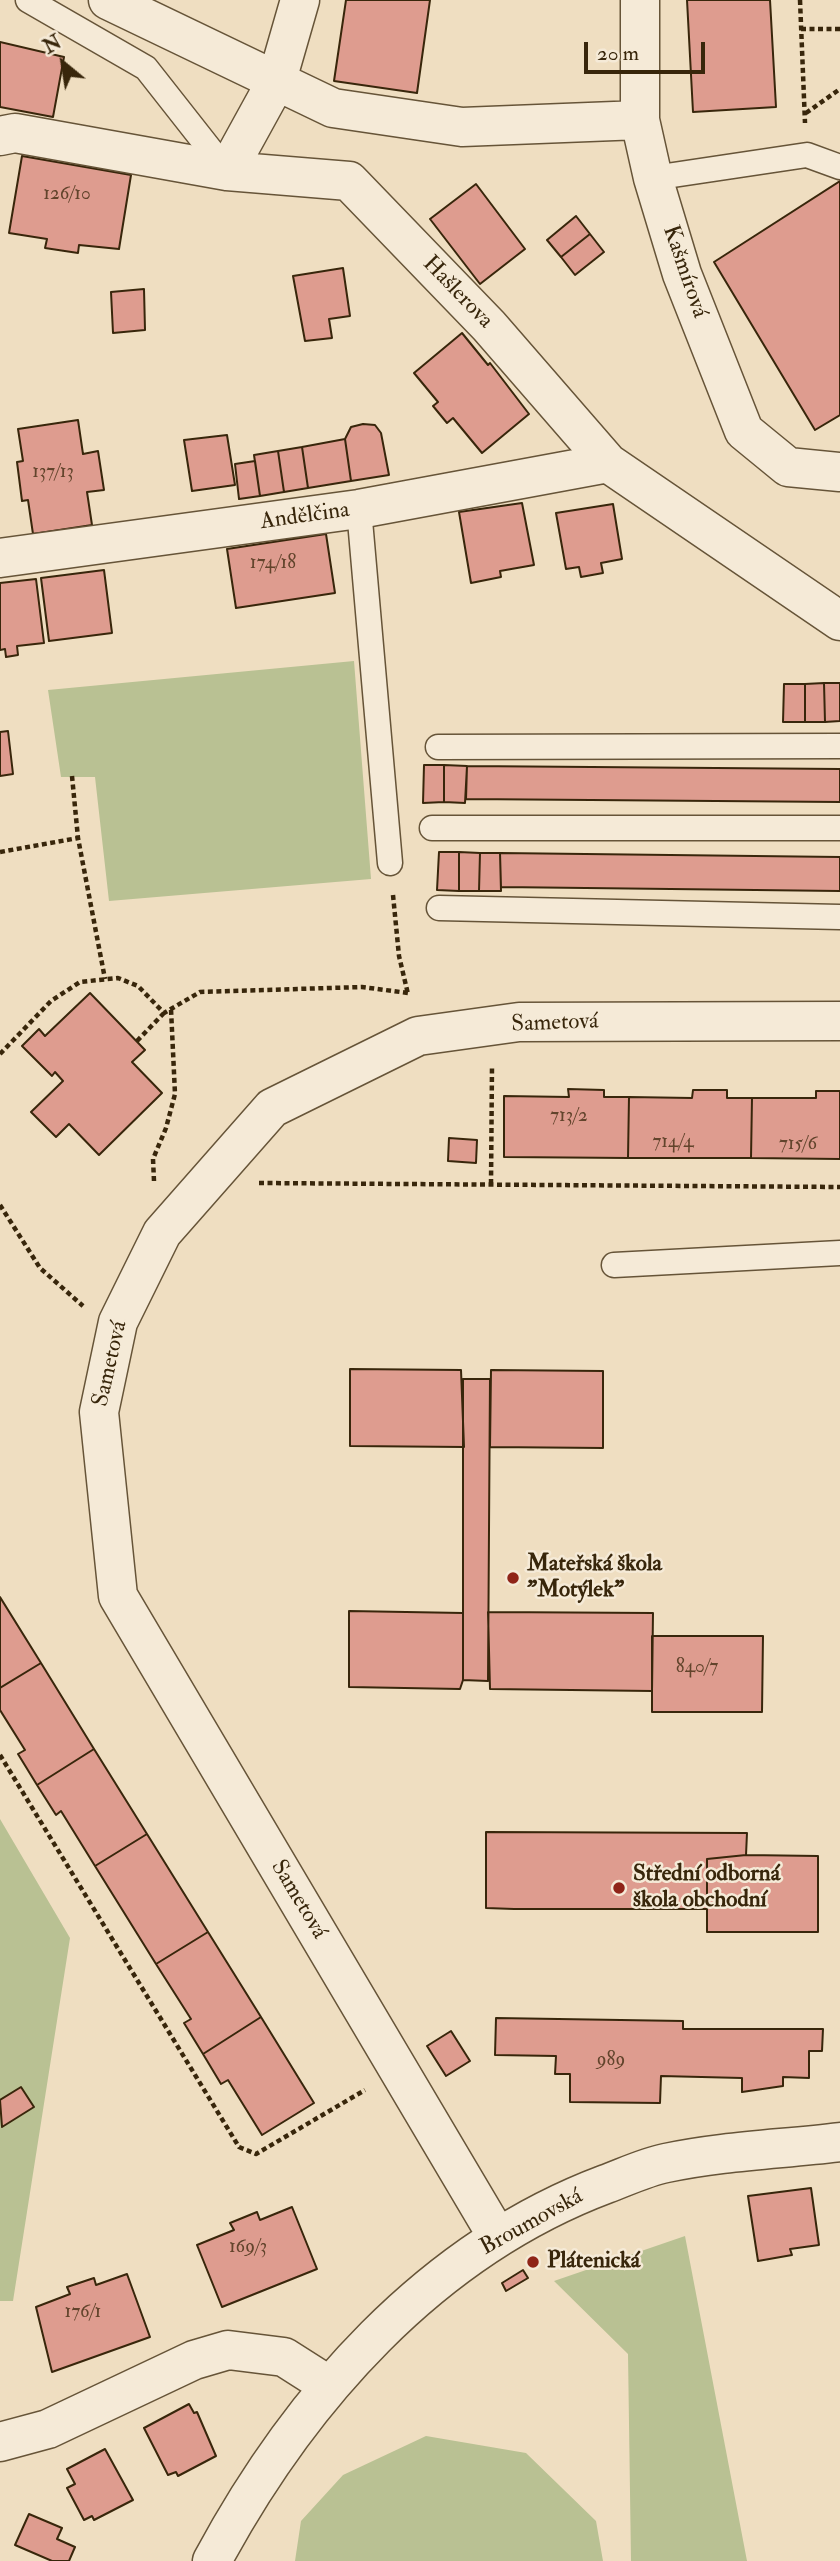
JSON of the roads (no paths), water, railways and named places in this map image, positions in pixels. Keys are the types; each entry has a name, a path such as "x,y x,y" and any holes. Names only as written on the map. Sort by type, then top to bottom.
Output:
{"street":[{"path":"108,0 333,108 462,127 640,120"},
{"path":"227,171 277,80 300,0"},
{"name":"Kašmírová","path":"640,0 640,120 653,178 682,274 744,431 788,467 840,472"},
{"name":"Hašlerova","path":"0,136 15,133 227,171 349,181 489,326 608,463 840,621"},
{"name":"Andělčina","path":"0,558 359,509 608,463"},
{"name":"Sametová","path":"496,2236 118,1597 99,1412 118,1322 162,1233 210,1182 272,1108 418,1036 519,1022 840,1021"},
{"name":"Broumovská","path":"328,2385 405,2308 496,2236 577,2195 664,2163 840,2142"},
{"path":"0,2442 48,2429 194,2360 228,2350 284,2357 328,2385 239,2513 212,2561"}],"lane":[{"path":"28,0 146,68 227,171"},
{"path":"653,178 807,155 840,167"},
{"path":"359,509 390,863"},
{"path":"438,747 840,746"},
{"path":"432,828 840,828"},
{"path":"439,908 840,917"},
{"path":"614,1265 840,1253"}],"place":[{"name":"Mateřská škola \"Motýlek\"","path":"513,1578"},
{"name":"Střední odborná škola obchodní","path":"619,1888"},
{"name":"Plátenická","path":"533,2262"}]}
